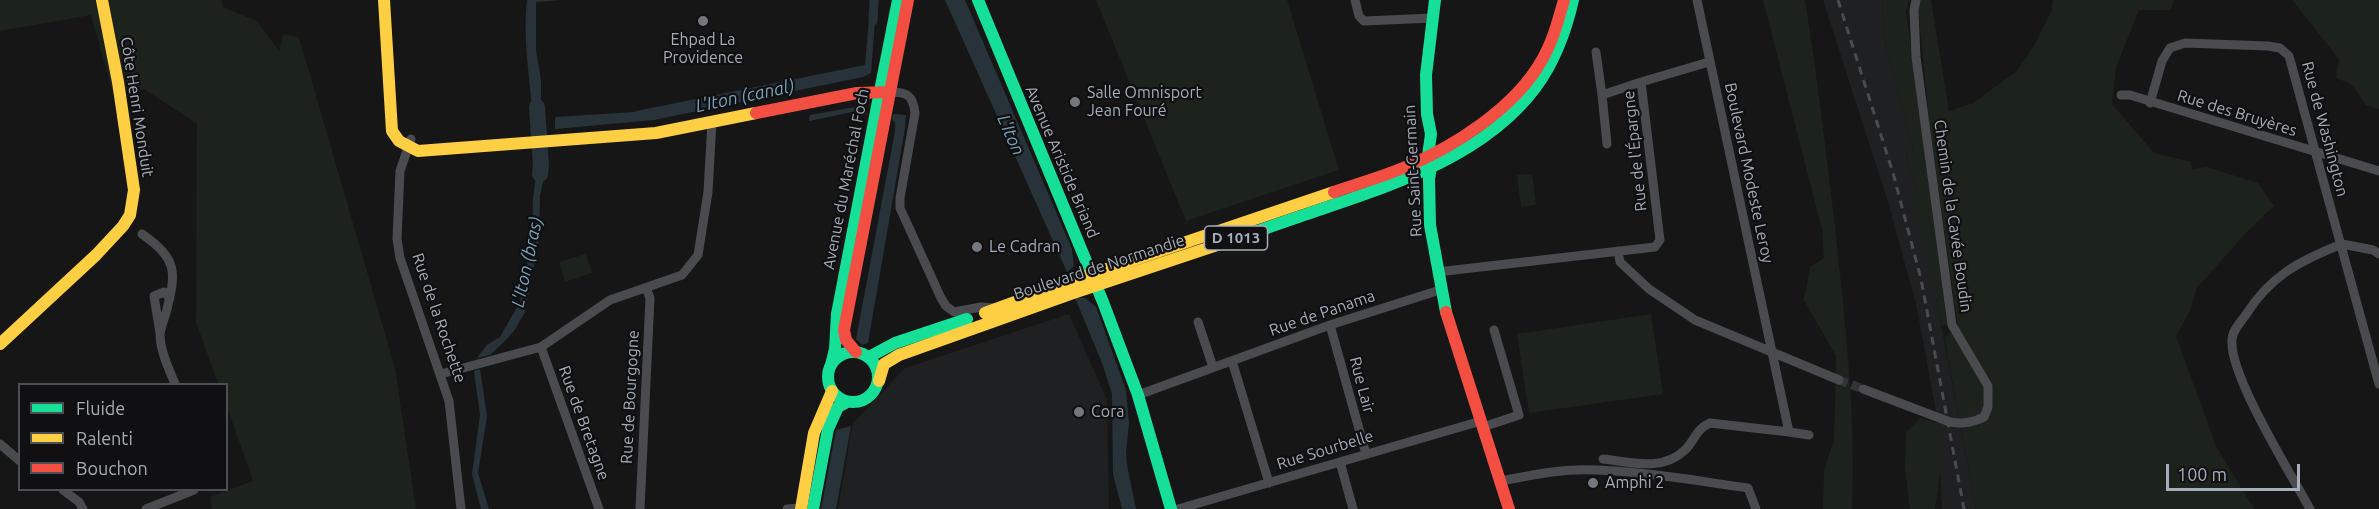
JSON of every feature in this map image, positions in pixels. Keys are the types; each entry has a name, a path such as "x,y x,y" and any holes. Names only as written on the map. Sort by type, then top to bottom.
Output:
{"main road":[{"name":"Côte Henri Monduit","path":"0,344 96,255 130,215 134,190 118,82 102,0"},
{"path":"384,0 392,131 399,141 410,143 501,138 526,143 656,133 851,94 885,91"},
{"name":"Avenue du Maréchal Foch","path":"856,352 846,340 844,330 885,91 898,0"},
{"name":"Avenue du Maréchal Foch","path":"831,365 835,349 837,314 885,91 908,0"},
{"name":"Avenue Aristide Briand","path":"978,0 1094,280 1138,396 1171,509"},
{"name":"Rue Saint-Germain","path":"1435,0 1426,75 1427,114 1431,134 1430,225 1440,290 1456,349 1509,509"},
{"name":"Boulevard de Normandie","path":"869,357 895,342 1402,180 1496,115 1517,95 1536,70 1553,37 1564,0"},
{"name":"Boulevard de Normandie","path":"1430,162 1462,151 1496,128 1520,106 1540,81 1558,52 1566,32 1573,0"},
{"name":"Boulevard de Normandie","path":"879,381 884,364 899,355 1067,294 1094,280"},
{"path":"805,509 828,429 838,407 847,402 869,398 879,381 877,368 869,357 856,352 842,355 831,365 828,378 832,391 847,402"},
{"path":"805,509 816,428 822,406 832,391"}],"street":[{"path":"1355,0 1359,15 1364,21 1433,18"},
{"name":"Boulevard Modeste Leroy","path":"1697,0 1789,432"},
{"name":"Chemin de la Cavée Boudin","path":"1863,389 1944,421 1961,423 1976,421 1984,417 1988,407 1988,386 1952,326 1916,57 1914,10 1916,0"},
{"name":"Rue de Washington","path":"2150,103 2162,61 2170,48 2185,43 2280,48 2289,56 2379,384"},
{"name":"Rue de l'Épargne","path":"1596,52 1607,144"},
{"name":"Rue de l'Épargne","path":"1618,251 1655,247 1659,240 1641,82 1709,62"},
{"path":"1602,94 1641,82"},
{"path":"885,91 906,94 914,102 911,144 900,208 945,306 954,312 981,306 997,309"},
{"name":"Rue des Bruyères","path":"2121,95 2130,95 2150,103 2379,171"},
{"path":"441,374 540,347 610,300 682,274 698,255 708,192 712,121"},
{"name":"Rue de la Rochette","path":"410,143 399,171 397,239 400,258 449,401 461,509"},
{"path":"142,234 160,247 171,262 174,283 160,334"},
{"path":"2310,509 2244,387 2234,360 2233,333 2254,300 2279,275 2306,258 2342,244 2373,250 2379,254"},
{"path":"1437,272 1618,251 1620,262 1660,298 1695,320 1839,380"},
{"name":"Rue de Bourgogne","path":"640,509 650,298 646,288"},
{"name":"Rue de Panama","path":"1138,396 1330,325 1440,290"},
{"path":"170,298 164,292 154,296 164,356 175,383"},
{"path":"1197,322 1213,367"},
{"name":"Rue Lair","path":"1330,325 1366,453"},
{"name":"Rue Sourbelle","path":"1178,509 1366,453 1519,415 1494,330"},
{"name":"Rue de Bretagne","path":"540,347 598,509"},
{"path":"1232,361 1269,483"},
{"path":"1603,459 1656,465 1670,461 1686,449 1701,427 1710,423 1809,435"},
{"path":"0,444 18,459"},
{"path":"1340,462 1353,509"},
{"path":"1501,482 1560,471 1596,470 1652,475 1748,488 1756,509"},
{"path":"65,491 79,502 83,509"},
{"path":"146,509 189,491"},
{"path":"787,509 805,509"}],"shaded area":[{"path":"0,0 221,0 223,7 257,21 279,51 283,34 299,37 395,368 416,509 212,509 210,497 253,481 228,410 228,383 218,383 196,322 197,124 144,89 113,93 91,15 0,31"},
{"path":"1096,0 1287,0 1339,170 1186,221"},
{"path":"1763,0 1805,0 1825,142 1846,332 1851,403 1852,509 1823,509 1824,470 1834,439 1836,356 1804,300 1810,267 1824,258 1822,229"},
{"path":"1823,0 1884,0 1882,3 1886,46 1913,149 1906,154 1917,189 1976,509 1942,509 1938,423 1917,308 1888,202"},
{"path":"1884,0 1909,0 1906,11 1947,324 1942,326 1912,194 1917,189 1906,154 1913,149 1886,46 1882,3"},
{"path":"1920,0 1931,0 1949,111 1973,103 2017,71 2035,44 2051,12 2053,0 2174,0 2171,10 2139,10 2116,67 2112,104 2154,153 2191,162 2192,169 2207,167 2258,183 2274,206 2245,234 2196,289 2190,311 2176,336 2216,446 2254,509 1976,509 1944,337 1958,328 1930,128 1918,9"},
{"path":"2292,0 2379,0 2379,109 2366,105 2351,84 2336,78 2339,59"},
{"path":"1532,174 1536,205 1521,207 1517,175"},
{"path":"586,254 592,273 565,282 559,262"},
{"path":"1069,314 1107,400 1109,509 838,509 853,423 905,368"},
{"path":"1651,314 1663,394 1529,413 1517,334"},
{"path":"1920,418 1938,423 1941,469 1935,509 1910,509 1905,469 1906,433"}],"water":[{"path":"527,0 561,0 536,2 536,50 541,80 541,129 533,130 526,49"},
{"name":"L'Iton","path":"945,0 965,0 1072,249 1074,266 1067,272"},
{"path":"870,8 876,8 871,73 863,77 654,120 555,129 555,117 635,112 865,65"},
{"path":"860,101 866,101 867,114 863,116 852,112 809,121 810,115 855,107"},
{"path":"893,114 906,115 905,128 868,343 862,345 856,339 895,131"},
{"path":"546,152 547,164 540,196 539,239 525,312 514,331 504,342 490,355 477,358 487,345 500,337 520,302 532,237 536,175 534,154"},
{"path":"1075,298 1085,298 1096,307 1126,390 1129,423 1127,465 1136,509 1122,509 1113,474 1112,394 1102,363"},
{"path":"480,369 487,416 478,473 489,509 481,509 472,474 480,415 474,371"},
{"path":"851,426 836,509 821,509 836,430"}],"waterway":[{"name":"L'Iton (canal)","path":"873,21 874,0"},
{"name":"L'Iton (bras)","path":"537,107 540,174"}],"tunnel":[{"path":"1839,380 1863,389"}],"railway":[{"path":"1838,0 1893,173 1921,279 1964,509"}],"traffic: fast":[{"path":"880,91 898,0"},
{"path":"978,0 1103,302 1138,395 1171,509"},
{"path":"1435,0 1426,75 1427,114 1431,134 1428,156 1431,167 1430,225 1446,312"},
{"path":"1214,246 1405,179 1435,166 1490,132 1515,111 1543,77 1559,45 1573,0"},
{"path":"831,365 835,349 837,314 880,91"},
{"path":"869,357 895,343 967,319"},
{"path":"848,352 858,352 871,359 878,372 878,377 878,382 871,395 858,402 848,402 839,398 832,391 828,382 828,372 832,363 839,356 848,352"},
{"path":"813,509 828,429 838,407 847,402"}],"traffic: slow":[{"path":"0,344 96,255 130,215 134,190 118,82 102,0"},
{"path":"384,0 392,131 399,141 418,151 656,133 756,113"},
{"path":"985,313 1334,192"},
{"path":"879,381 884,364 899,355 1214,246"},
{"path":"801,509 814,433 832,391"}],"traffic: jam":[{"path":"890,92 908,0"},
{"path":"1334,192 1423,159 1462,137 1500,110 1530,78 1542,60 1552,38 1564,0"},
{"path":"756,113 857,93 890,92 844,330 846,340 856,352"},
{"path":"1446,312 1509,509"}],"place":[{"name":"Ehpad La Providence","path":"703,21"},
{"name":"Salle Omnisport Jean Fouré","path":"1075,102"},
{"name":"Le Cadran","path":"977,247"},
{"name":"Cora","path":"1079,412"},
{"name":"Amphi 2","path":"1593,483"}]}
